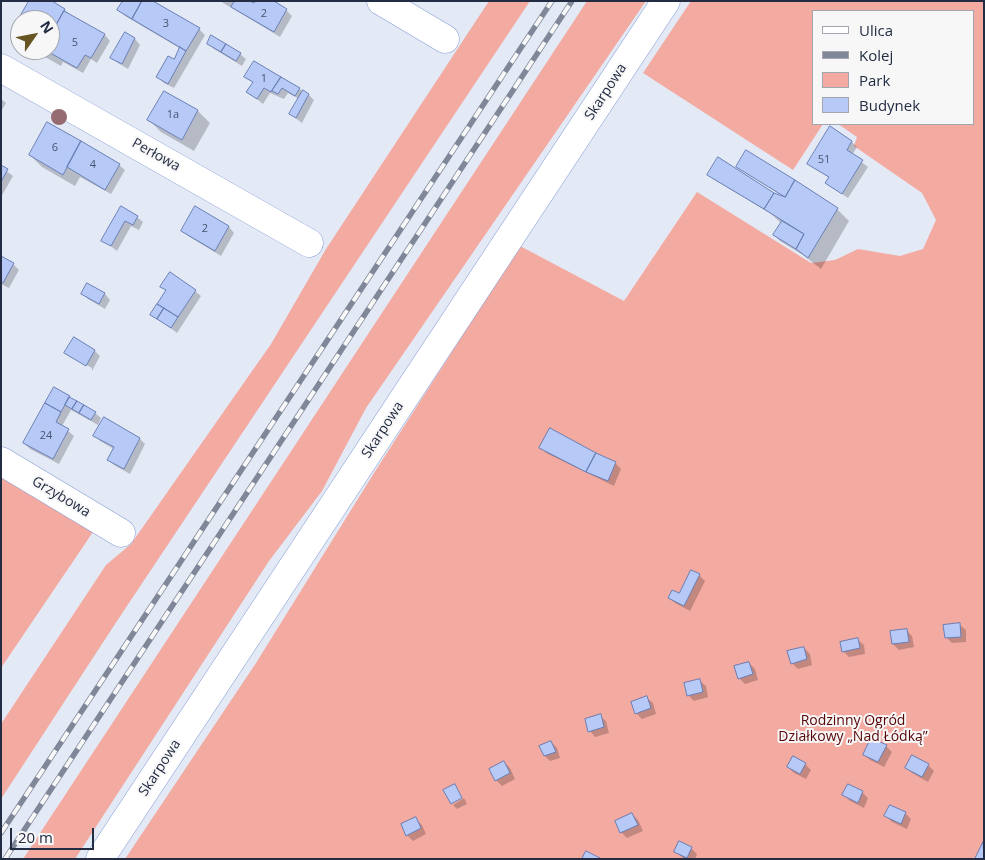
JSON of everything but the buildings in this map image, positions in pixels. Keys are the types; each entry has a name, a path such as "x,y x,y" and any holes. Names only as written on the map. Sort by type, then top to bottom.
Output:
{"street":[{"path":"381,1 445,38"},
{"name":"Skarpowa","path":"100,859 666,1"},
{"name":"Perłowa","path":"1,68 310,243"},
{"name":"Grzybowa","path":"1,461 120,533"}],"green space":[{"path":"489,1 530,1 115,624 1,799 1,724 106,565 131,544 271,344 326,249"},
{"path":"587,1 646,1 366,408 322,491 269,561 75,859 23,859"},
{"name":"Rodzinny Ogród Działkowy „Nad Łódką”","path":"691,1 984,1 984,859 125,859 256,663 374,473 520,246 624,301 697,192 811,263 835,260 858,249 900,256 923,249 936,220 922,193 854,146 857,137 839,125 975,125 975,10 812,10 812,125 822,125 793,170 643,73"},
{"path":"1,476 95,529 1,668"}],"railway":[{"path":"1,833 552,1"},
{"path":"5,859 572,1"}]}
